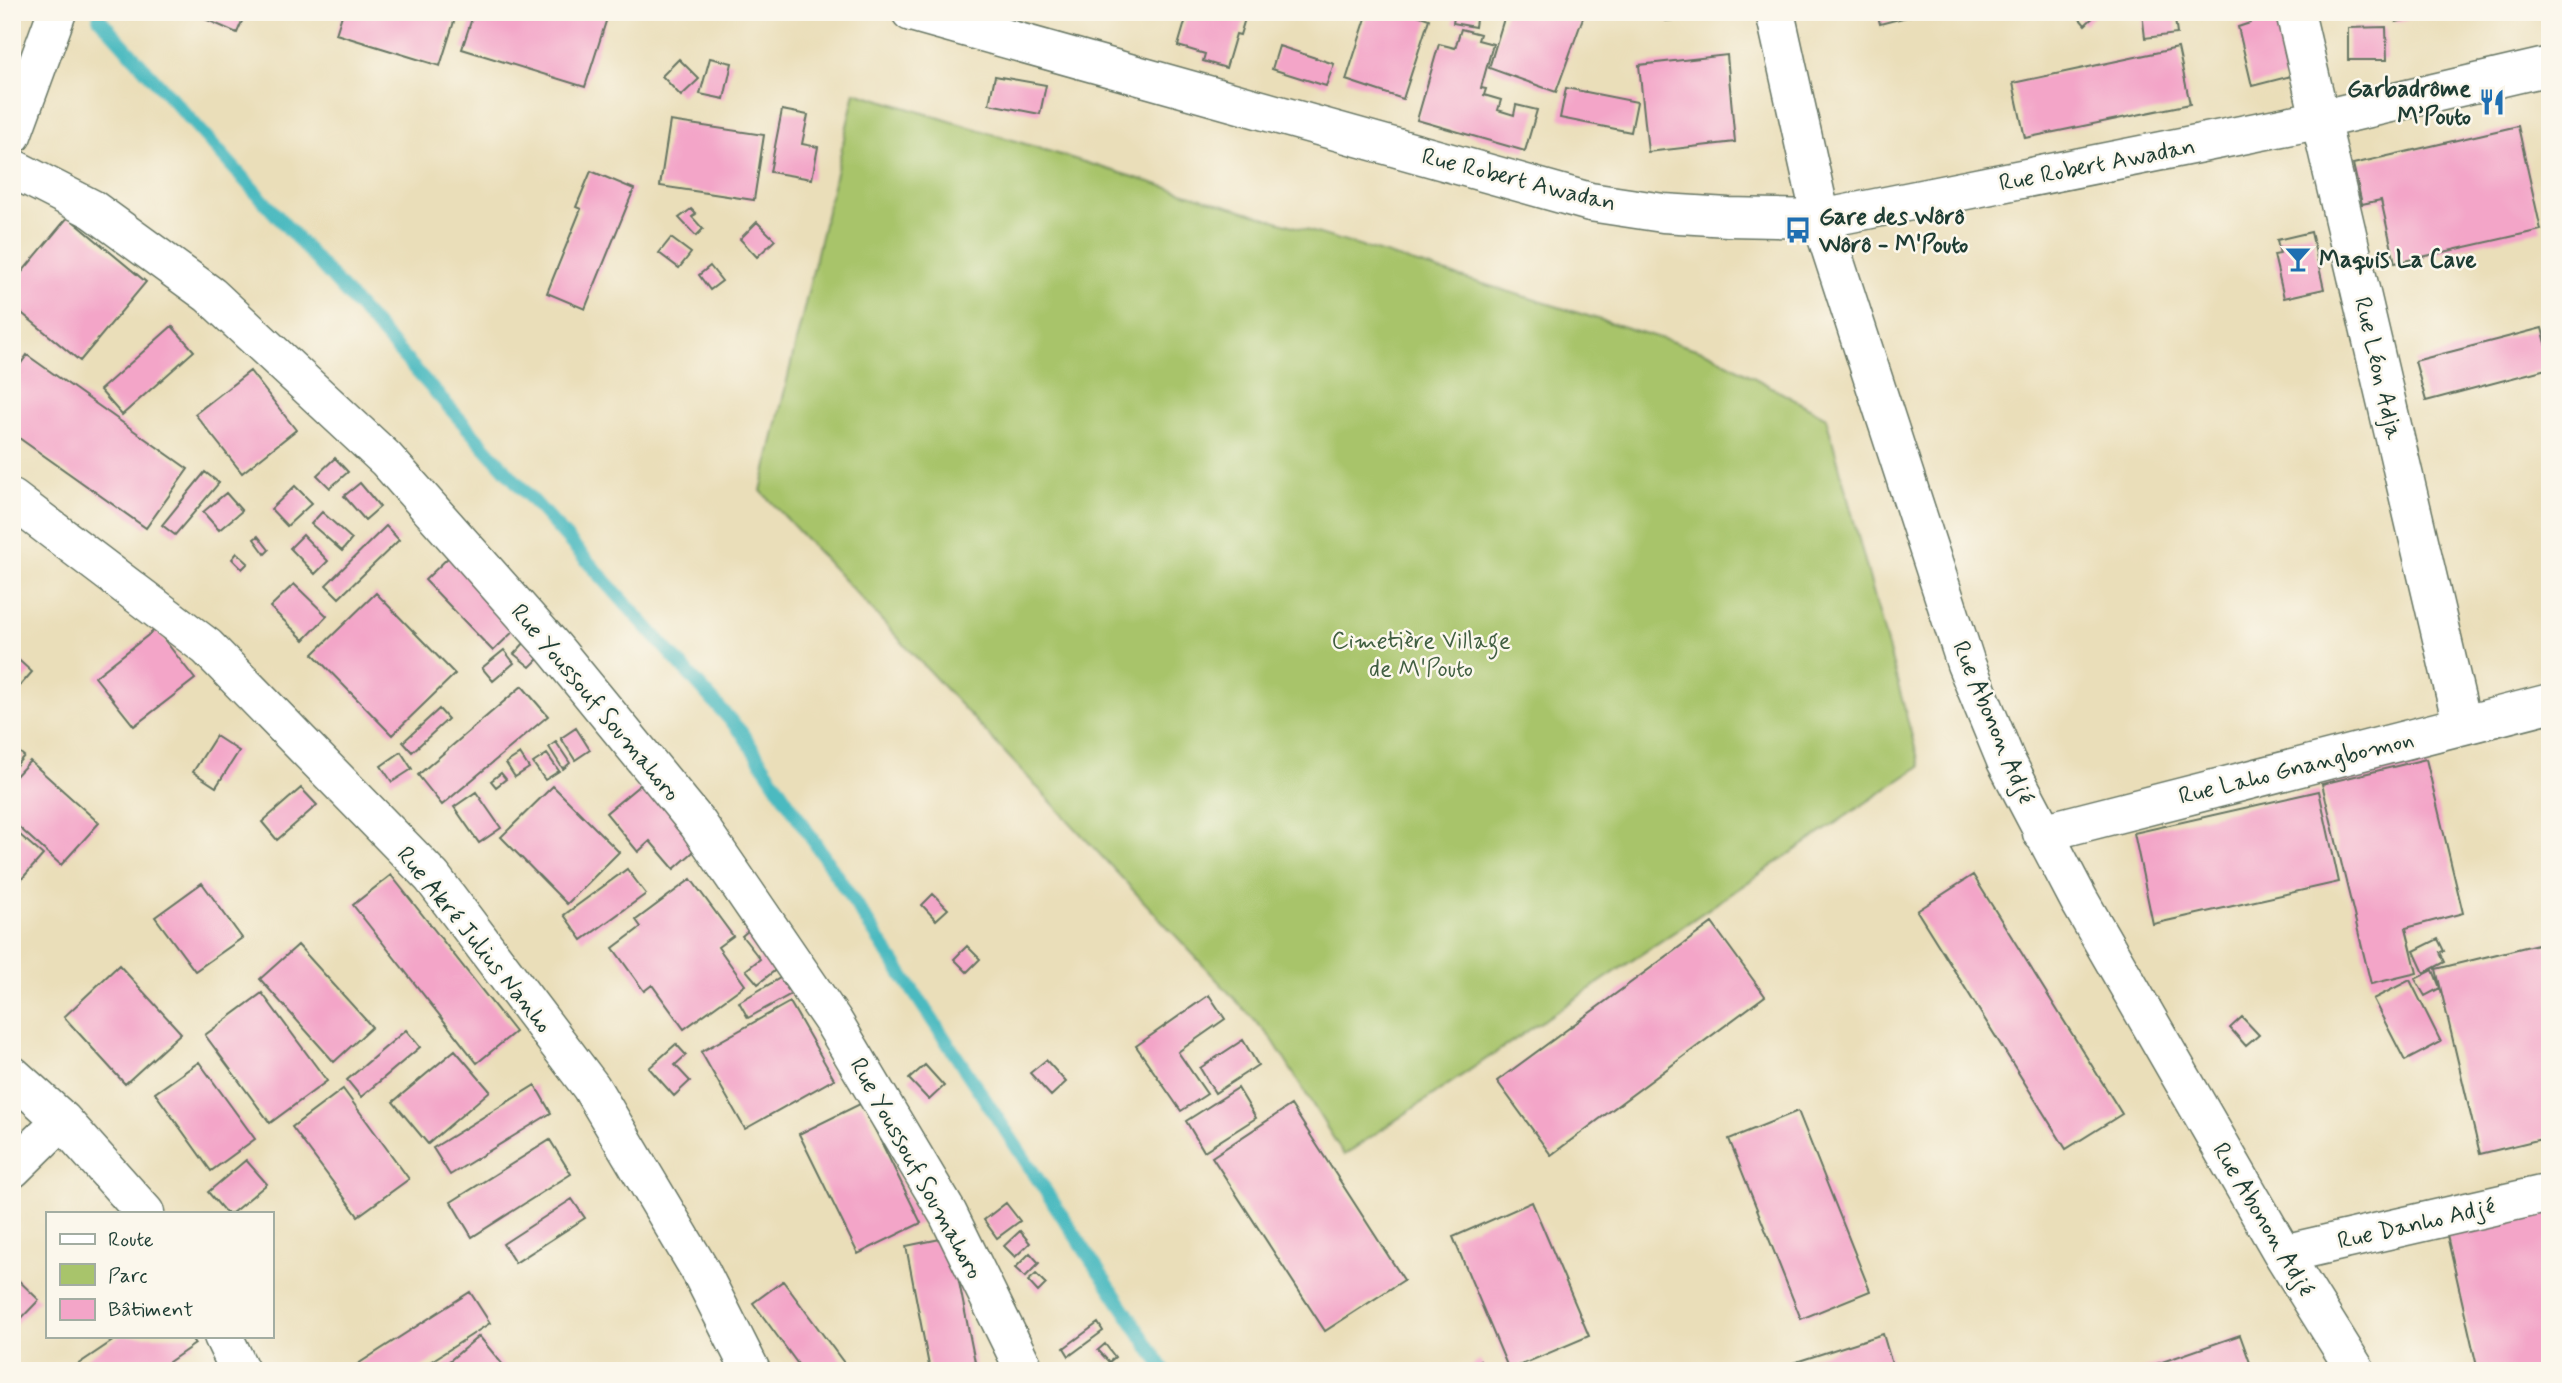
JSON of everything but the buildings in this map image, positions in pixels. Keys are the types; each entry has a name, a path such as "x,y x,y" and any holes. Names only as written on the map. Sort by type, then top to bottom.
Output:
{"street":[{"path":"12,135 57,12"},
{"name":"Rue Robert Awadan","path":"911,12 1590,202 1676,214 1821,219 2322,119 2550,66"},
{"name":"Rue Abonon Adjé","path":"1775,12 1821,219 1966,664 2006,761 2042,833 2283,1254 2356,1371"},
{"name":"Rue Léon Adja","path":"2295,12 2462,724"},
{"name":"Rue Youssouf Soumahoro","path":"12,168 92,209 210,295 386,459 553,647 698,824 833,1021 948,1214 1025,1371"},
{"name":"Rue Akré Julius Nanho","path":"12,499 207,648 432,877 591,1087 701,1272 751,1371"},
{"name":"Rue Laho Gnangbomon","path":"2042,833 2550,703"},
{"path":"12,1075 62,1120 144,1212"},
{"path":"12,1169 62,1120"},
{"name":"Rue Danho Adjé","path":"2283,1254 2550,1193"},
{"path":"224,1338 240,1371"}],"green space":[{"name":"Cimetière Village de M'Pouto","path":"855,92 1709,353 1826,417 1920,766 1344,1155 1272,1039 761,491"}],"waterway":[{"path":"99,18 742,733 1165,1371"}],"place":[{"name":"Garbadrôme M’Pouto","path":"2492,102"},
{"name":"Gare des Wôrô Wôrô - M'Pouto","path":"1798,230"},
{"name":"Maquis La Cave","path":"2298,259"}]}
